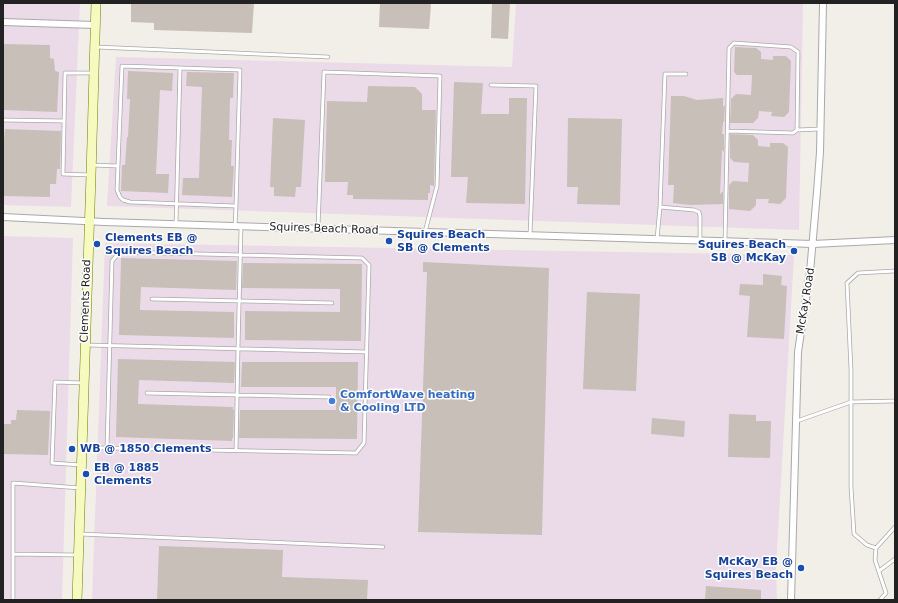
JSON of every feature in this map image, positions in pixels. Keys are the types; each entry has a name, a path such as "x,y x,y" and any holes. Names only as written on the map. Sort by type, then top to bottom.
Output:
{"street":[{"name":"Clements Road","path":"77,600 96,3"},
{"name":"McKay Road","path":"791,600 798,352 810,272 820,152 823,3"},
{"path":"3,22 95,25"},
{"name":"Squires Beach Road","path":"3,217 176,224 813,244 895,240"}],"lane":[{"path":"725,241 729,48 734,43 791,47 798,52 797,130"},
{"path":"94,47 328,57"},
{"path":"236,206 130,202 123,200 120,197 117,190 122,66 240,70 236,206 241,255 236,451"},
{"path":"176,224 180,68"},
{"path":"318,228 324,72 440,76 437,186 425,232"},
{"path":"91,176 63,174 65,73 94,73"},
{"path":"657,239 660,208 665,74 686,74"},
{"path":"491,85 536,86 530,235"},
{"path":"3,120 64,121"},
{"path":"728,130 793,133 797,130 820,129"},
{"path":"92,165 118,166"},
{"path":"660,208 694,210 699,212 700,240"},
{"path":"82,448 356,453 364,443 370,265 362,258 120,252 112,261 108,448"},
{"path":"876,548 867,545 854,534 851,487 851,402 847,283 858,273 895,271"},
{"path":"152,299 332,303"},
{"path":"85,345 367,352"},
{"path":"81,465 52,463 55,382 84,383"},
{"path":"147,393 329,397"},
{"path":"796,421 851,402 895,401"},
{"path":"13,600 13,483 80,488"},
{"path":"880,600 886,593 875,560 876,548 895,527"},
{"path":"78,534 382,547"},
{"path":"13,554 78,555"},
{"path":"879,571 895,559"}],"shaded area":[{"path":"3,3 80,3 71,207 3,205"},
{"path":"516,3 803,3 799,230 107,206 116,57 512,67"},
{"path":"3,236 73,238 62,600 3,600"},
{"path":"105,243 794,255 776,567 777,600 92,600"}],"building":[{"path":"131,3 254,3 252,33 154,30 154,23 131,22"},
{"path":"380,3 429,3 431,5 429,29 379,27"},
{"path":"492,3 510,3 508,39 491,38"},
{"path":"3,44 50,45 50,58 54,59 55,71 59,72 57,112 3,110"},
{"path":"735,47 756,48 761,52 761,59 773,60 773,56 786,56 791,61 789,112 784,117 771,116 772,112 759,111 758,118 753,123 730,123 731,99 736,94 751,95 752,75 737,75 734,72"},
{"path":"128,71 173,73 172,91 160,90 156,174 169,174 168,193 121,191 122,165 125,165 128,137 130,99 127,99"},
{"path":"187,72 234,73 233,98 230,98 229,140 232,140 231,166 234,166 232,197 182,195 183,178 199,178 202,87 186,86"},
{"path":"454,82 483,83 481,114 509,114 509,98 527,98 525,204 466,203 468,177 451,177"},
{"path":"368,86 415,87 422,94 422,110 436,110 434,186 430,185 428,200 353,199 353,195 347,195 348,182 325,182 327,101 367,102"},
{"path":"671,96 684,96 697,100 723,98 723,107 725,105 722,134 724,134 724,152 722,150 720,194 723,191 723,204 690,205 673,203 674,185 668,185"},
{"path":"273,118 305,120 301,187 296,187 295,197 274,196 274,187 270,187"},
{"path":"568,118 622,119 620,205 577,204 578,187 567,187"},
{"path":"5,129 61,131 60,169 57,169 56,184 50,184 50,197 3,196 3,149"},
{"path":"730,134 753,135 758,140 758,146 770,147 770,143 783,143 788,147 786,198 780,204 768,203 769,199 756,199 756,205 750,211 729,209 729,185 733,181 748,182 749,163 734,162 730,158"},
{"path":"121,258 237,261 236,290 141,287 140,310 234,312 234,338 119,335"},
{"path":"423,262 549,268 542,535 418,532 427,272 423,272"},
{"path":"243,263 362,264 361,341 245,340 245,311 340,312 340,289 242,288"},
{"path":"763,274 782,276 781,285 787,286 784,339 747,337 750,296 739,295 740,284 763,285"},
{"path":"587,292 640,294 636,391 583,389"},
{"path":"118,359 235,362 234,383 139,380 138,404 233,407 232,441 116,437"},
{"path":"242,362 358,362 357,439 239,438 240,410 336,410 336,387 241,387"},
{"path":"17,410 50,411 48,455 3,454 3,424 11,424 11,420 16,420"},
{"path":"729,414 756,415 756,421 771,421 770,458 728,457"},
{"path":"652,418 685,421 684,437 651,434"},
{"path":"159,546 283,550 282,577 368,580 367,600 157,600"},
{"path":"706,586 761,590 761,600 705,600"}],"place":[{"name":"Squires Beach SB @ Clements","path":"389,241"},
{"name":"Clements EB @ Squires Beach","path":"97,244"},
{"name":"Squires Beach SB @ McKay","path":"794,251"},
{"name":"ComfortWave heating & Cooling LTD","path":"332,401"},
{"name":"WB @ 1850 Clements","path":"72,449"},
{"name":"EB @ 1885 Clements","path":"86,474"},
{"name":"McKay EB @ Squires Beach","path":"801,568"}]}
